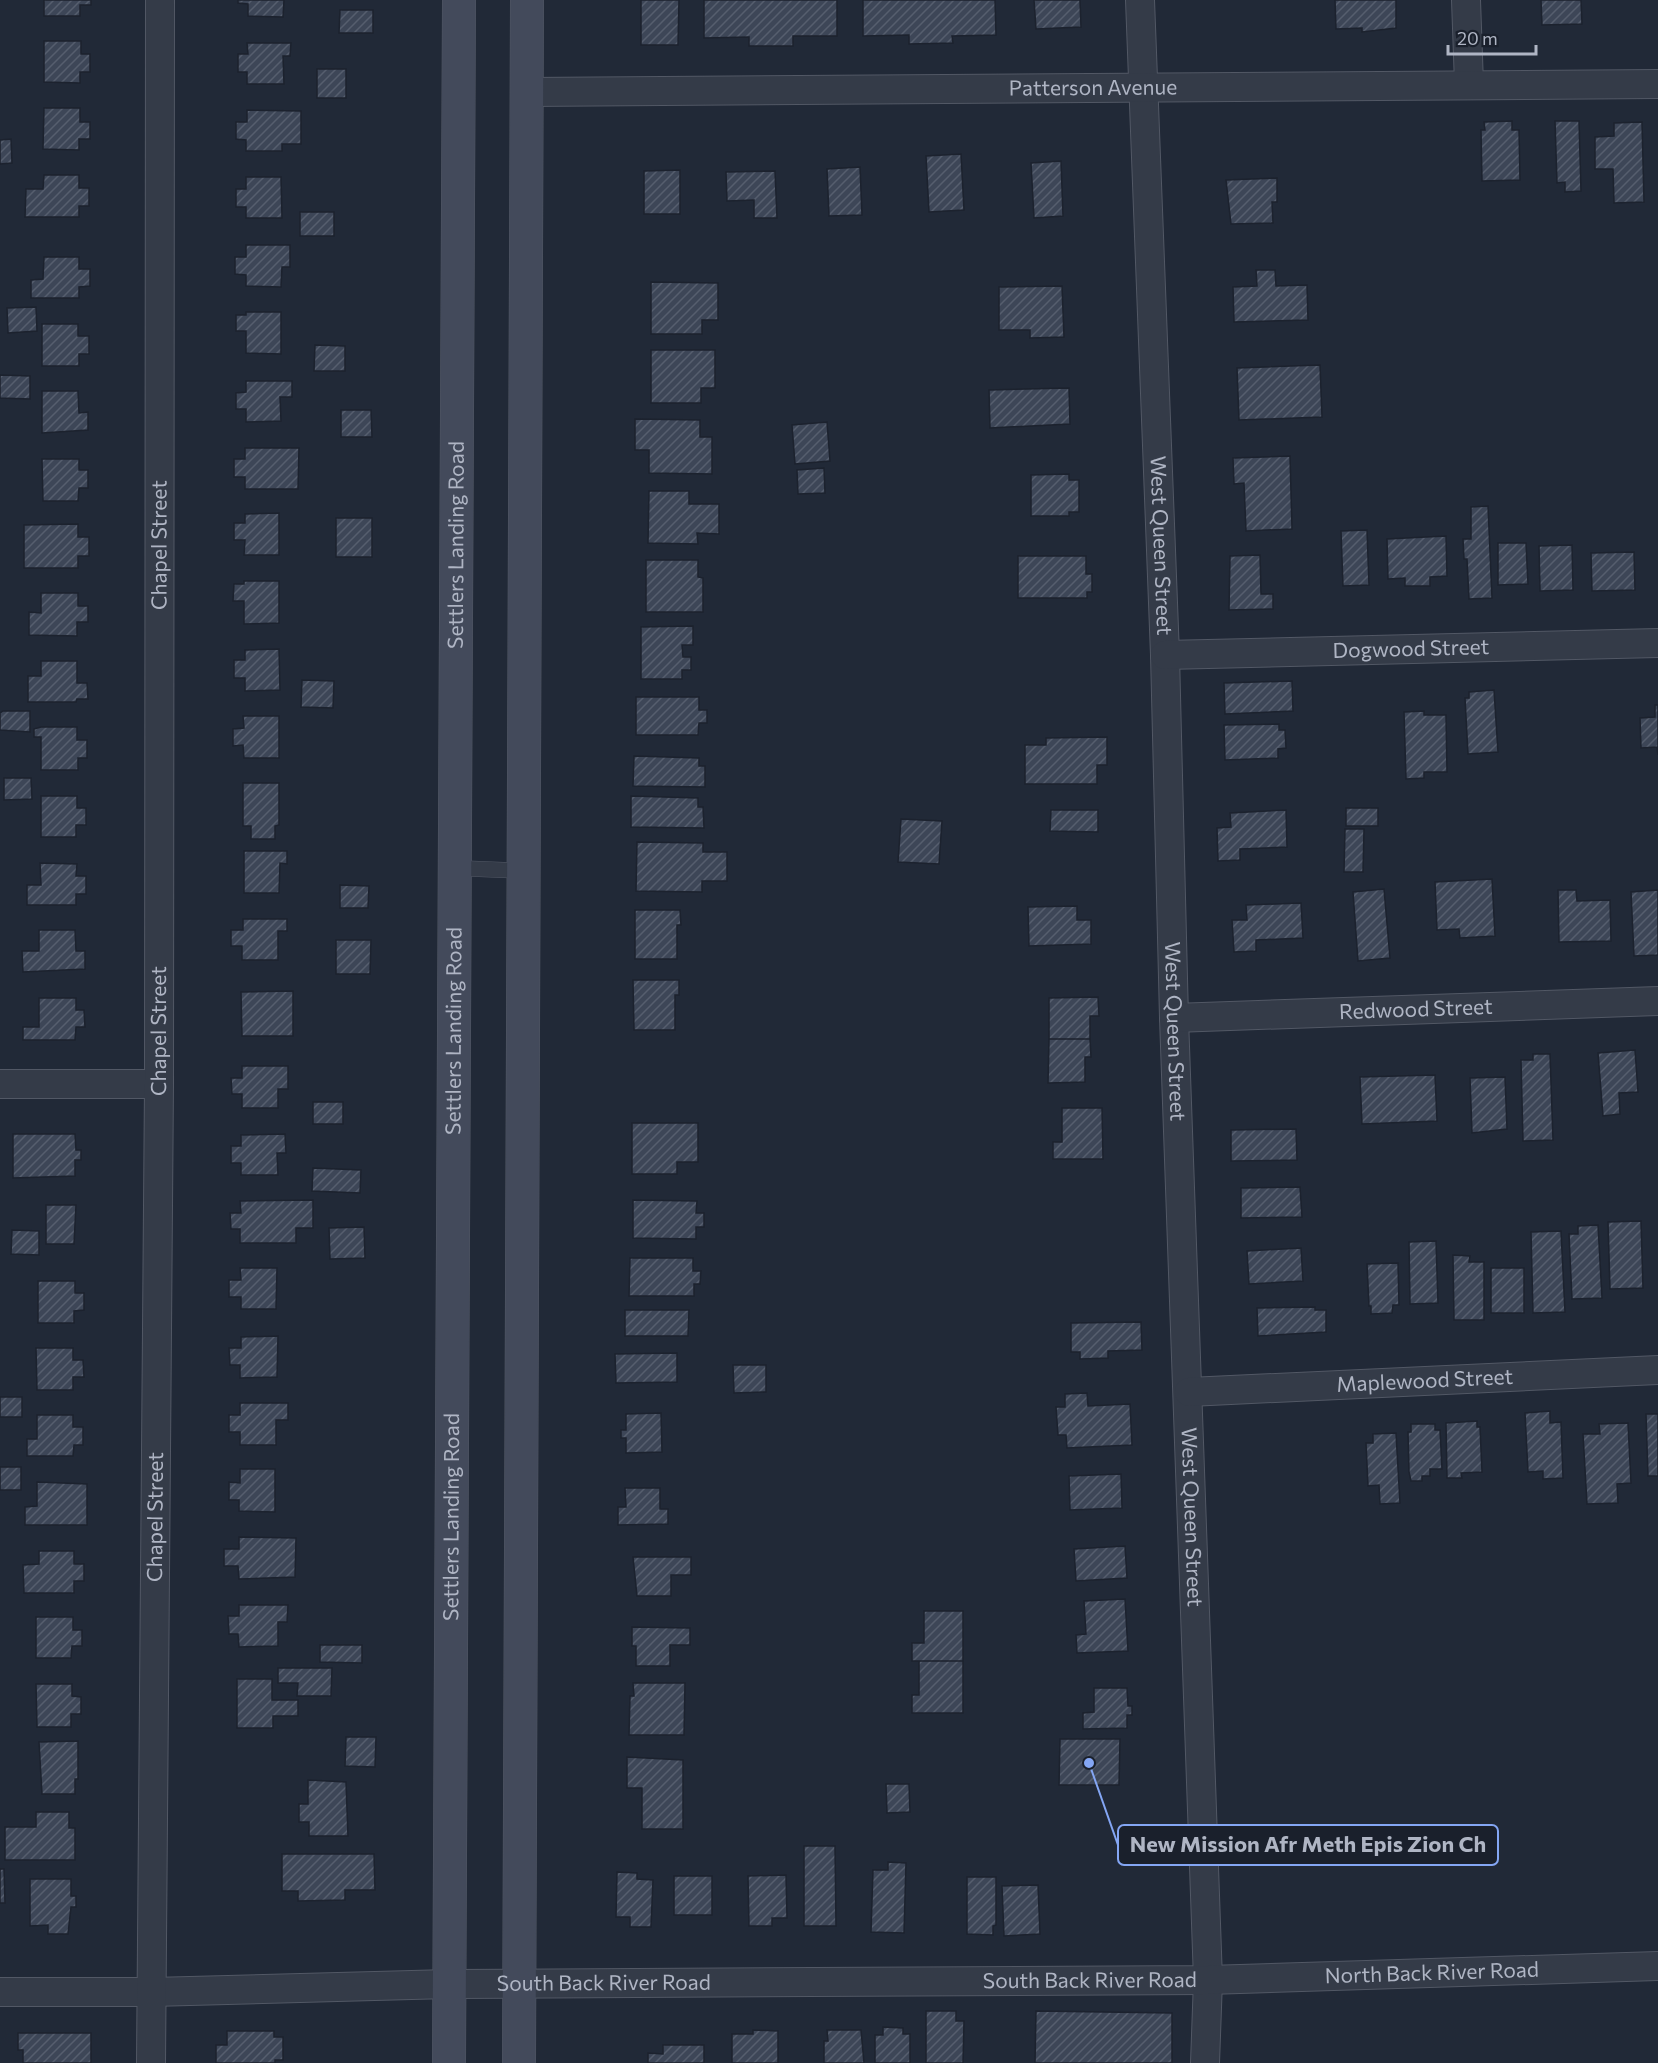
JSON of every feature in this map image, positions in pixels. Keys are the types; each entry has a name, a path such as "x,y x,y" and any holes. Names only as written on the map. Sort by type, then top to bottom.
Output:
{"main road":[{"name":"Settlers Landing Road","path":"449,2063 459,0"},
{"path":"519,2063 526,871 527,0"}],"street":[{"name":"Chapel Street","path":"152,2063 159,1084 160,0"},
{"name":"West Queen Street","path":"1140,0 1165,655 1174,1018 1208,1980 1205,2063"},
{"path":"1466,0 1468,84"},
{"name":"Patterson Avenue","path":"528,92 1658,84"},
{"name":"Dogwood Street","path":"1165,655 1658,643"},
{"name":"Redwood Street","path":"1174,1018 1658,1001"},
{"path":"0,1084 159,1084"},
{"name":"Maplewood Street","path":"1189,1392 1658,1370"},
{"name":"North Back River Road","path":"1208,1980 1658,1966"},
{"name":"South Back River Road","path":"0,1992 152,1992 449,1984 1208,1980"}],"lane":[{"path":"454,868 526,871"}],"building":[{"path":"44,0 91,0 91,5 80,5 80,16 44,16"},
{"path":"238,0 284,0 283,17 248,16 248,4 238,3"},
{"path":"641,0 679,0 678,45 641,45"},
{"path":"704,0 837,0 837,36 793,36 793,46 749,46 749,37 704,38"},
{"path":"863,0 995,0 996,35 952,36 953,43 909,44 909,35 863,36"},
{"path":"1034,0 1080,0 1081,27 1036,29"},
{"path":"1335,0 1396,0 1396,28 1362,32 1362,28 1336,29"},
{"path":"1541,0 1581,0 1582,24 1542,25"},
{"path":"340,10 373,10 373,33 339,33"},
{"path":"44,41 81,41 81,54 90,54 90,72 80,72 80,83 44,82"},
{"path":"247,43 291,43 290,56 283,56 284,84 247,84 247,72 238,72 238,54 248,54"},
{"path":"317,69 346,69 346,98 317,98"},
{"path":"44,108 80,108 80,122 90,122 90,139 79,139 79,150 43,149"},
{"path":"247,110 301,111 301,144 282,144 282,151 246,151 246,140 236,139 236,122 247,122"},
{"path":"1512,121 1512,130 1519,130 1520,180 1482,181 1481,130 1485,130 1484,122"},
{"path":"1555,121 1579,121 1581,191 1565,192 1565,182 1557,183"},
{"path":"1642,122 1644,202 1614,203 1613,169 1595,169 1595,137 1614,136 1614,123"},
{"path":"11,139 12,163 0,164 0,140"},
{"path":"961,154 964,210 929,212 926,156"},
{"path":"1061,161 1063,216 1034,218 1031,163"},
{"path":"860,167 862,215 829,216 827,169"},
{"path":"680,170 680,214 644,214 644,171"},
{"path":"775,171 777,218 754,218 754,200 727,201 726,172"},
{"path":"44,175 79,175 79,188 89,188 89,206 79,206 79,217 25,217 26,189 43,189"},
{"path":"246,177 281,177 282,218 246,218 246,207 236,207 236,189 246,189"},
{"path":"1277,178 1277,202 1272,202 1273,223 1231,224 1226,180"},
{"path":"300,212 334,212 334,236 300,236"},
{"path":"246,245 290,245 290,267 282,267 281,287 246,286 246,275 235,274 235,257 246,257"},
{"path":"44,257 79,257 79,269 90,269 90,286 79,287 79,298 31,298 31,280 43,279"},
{"path":"1256,270 1275,270 1276,286 1307,285 1308,320 1234,322 1233,287 1257,286"},
{"path":"651,282 718,283 718,320 702,320 702,334 651,334"},
{"path":"1062,286 1064,337 1030,338 1030,330 999,330 999,287"},
{"path":"36,307 37,331 8,333 7,308"},
{"path":"246,312 281,312 281,354 246,353 246,331 236,331 236,315 246,315"},
{"path":"42,324 78,324 78,336 89,336 89,354 79,354 79,366 42,366"},
{"path":"315,345 345,346 345,371 314,371"},
{"path":"651,350 715,350 715,388 701,388 701,403 651,403"},
{"path":"1320,365 1322,417 1239,420 1237,368"},
{"path":"0,375 30,376 30,399 0,398"},
{"path":"246,381 292,381 292,397 280,397 281,421 246,422 246,409 236,409 236,393 246,392"},
{"path":"1069,388 1070,424 990,428 989,390"},
{"path":"42,391 78,391 79,413 88,412 88,430 42,433"},
{"path":"341,410 371,410 372,437 341,437"},
{"path":"635,419 700,420 700,437 712,437 712,474 649,473 649,450 635,450"},
{"path":"827,422 830,461 795,464 792,425"},
{"path":"245,448 299,448 298,489 245,489 245,477 234,477 234,459 245,459"},
{"path":"1290,456 1292,529 1246,531 1244,483 1234,484 1233,458"},
{"path":"42,459 79,459 79,470 88,470 88,488 79,488 78,501 43,501"},
{"path":"824,468 825,493 798,494 797,470"},
{"path":"1069,474 1069,480 1079,480 1079,512 1069,512 1069,516 1031,516 1031,475"},
{"path":"649,491 689,491 689,504 719,504 719,534 697,533 698,544 648,543"},
{"path":"1488,506 1492,598 1469,599 1467,559 1464,559 1463,539 1471,539 1471,507"},
{"path":"279,513 279,555 244,555 245,540 234,540 234,523 245,523 245,514"},
{"path":"336,518 372,518 372,557 336,557"},
{"path":"78,524 78,537 89,537 89,556 78,556 78,568 24,568 24,525"},
{"path":"1367,530 1369,585 1343,586 1341,531"},
{"path":"1446,536 1447,576 1430,577 1430,586 1405,586 1405,578 1388,579 1387,539"},
{"path":"1498,543 1526,543 1528,584 1498,585"},
{"path":"1572,545 1573,590 1540,591 1539,546"},
{"path":"1634,552 1635,590 1592,591 1591,553"},
{"path":"1260,555 1261,594 1273,594 1273,609 1229,610 1230,556"},
{"path":"1018,556 1086,556 1086,574 1092,574 1092,592 1087,592 1087,598 1018,598"},
{"path":"646,560 698,560 698,577 703,578 703,612 646,612"},
{"path":"244,581 279,581 279,623 244,624 244,601 233,601 234,584 244,584"},
{"path":"41,593 78,593 78,606 88,606 88,622 77,622 77,636 29,635 29,612 41,613"},
{"path":"693,626 693,645 682,645 683,657 691,657 691,670 682,670 682,679 641,679 641,627"},
{"path":"279,649 280,690 245,691 245,678 234,678 234,660 245,660 245,650"},
{"path":"41,661 77,661 77,683 87,683 88,699 77,699 76,702 28,702 28,676 41,676"},
{"path":"302,680 334,681 333,708 301,707"},
{"path":"1292,681 1293,711 1225,714 1224,683"},
{"path":"1494,690 1498,752 1468,754 1465,698 1469,698 1469,692"},
{"path":"636,697 699,697 699,710 707,710 707,723 699,723 698,735 636,735"},
{"path":"1655,705 1658,705 1658,755 1657,747 1641,748 1640,718 1655,717"},
{"path":"30,711 30,732 0,730 0,713"},
{"path":"1424,711 1424,715 1446,715 1447,772 1424,772 1424,778 1406,779 1404,712"},
{"path":"243,716 279,716 279,758 244,758 243,745 233,746 233,729 244,728"},
{"path":"1279,724 1279,730 1285,730 1286,748 1278,749 1278,758 1225,760 1224,725"},
{"path":"77,727 77,740 87,740 87,758 78,758 78,770 41,770 41,737 34,737 34,729"},
{"path":"1107,737 1107,765 1097,765 1097,784 1025,784 1025,745 1046,745 1046,738"},
{"path":"634,756 699,758 699,766 705,766 705,787 633,786"},
{"path":"4,778 31,778 32,799 4,800"},
{"path":"243,783 279,783 279,825 275,826 275,839 251,839 251,826 243,826"},
{"path":"41,796 77,796 77,808 86,808 86,825 76,825 76,837 41,837"},
{"path":"631,796 698,798 698,807 703,807 704,828 631,827"},
{"path":"1346,808 1378,808 1378,826 1346,826"},
{"path":"1051,810 1098,810 1098,832 1050,831"},
{"path":"1286,810 1287,847 1240,849 1240,860 1218,861 1217,828 1231,827 1230,813"},
{"path":"901,819 942,821 939,864 898,862"},
{"path":"1345,829 1364,829 1363,872 1344,872"},
{"path":"637,842 703,843 703,852 727,852 727,881 702,881 702,892 636,891"},
{"path":"244,851 287,851 287,864 280,863 279,893 244,893"},
{"path":"40,863 77,864 76,876 86,876 86,894 76,894 76,905 27,905 27,885 41,885"},
{"path":"1492,879 1495,936 1460,938 1459,929 1437,930 1435,882"},
{"path":"340,885 369,886 368,908 340,908"},
{"path":"1384,889 1390,958 1358,961 1353,892"},
{"path":"1558,890 1576,890 1577,901 1610,900 1611,941 1559,942"},
{"path":"1658,890 1658,955 1634,956 1631,892"},
{"path":"1301,903 1303,938 1256,940 1256,951 1234,952 1232,920 1247,920 1246,905"},
{"path":"1077,906 1077,920 1091,920 1091,944 1029,946 1028,907"},
{"path":"635,910 680,910 681,925 677,925 677,959 635,959"},
{"path":"243,919 287,919 287,931 278,931 278,960 242,960 242,946 231,946 231,930 243,930"},
{"path":"39,930 75,930 76,951 85,951 85,969 23,972 22,951 39,951"},
{"path":"336,940 371,940 370,974 336,974"},
{"path":"633,980 679,980 679,995 675,995 675,1030 634,1030"},
{"path":"293,991 293,1036 242,1036 241,992"},
{"path":"1098,997 1099,1016 1090,1016 1090,1039 1049,1039 1049,998"},
{"path":"39,998 76,998 76,1010 84,1010 85,1027 76,1027 75,1040 23,1040 23,1027 39,1027"},
{"path":"1049,1039 1090,1039 1091,1057 1085,1057 1085,1082 1048,1083"},
{"path":"1635,1050 1638,1092 1619,1093 1620,1114 1603,1116 1598,1053"},
{"path":"1533,1054 1550,1054 1553,1140 1523,1141 1521,1060 1533,1060"},
{"path":"242,1066 288,1066 288,1089 278,1089 278,1108 242,1108 242,1094 232,1094 231,1078 242,1078"},
{"path":"1435,1075 1437,1121 1362,1124 1360,1077"},
{"path":"1505,1077 1507,1129 1472,1133 1470,1078"},
{"path":"313,1102 343,1102 343,1124 313,1124"},
{"path":"1062,1108 1102,1108 1103,1159 1053,1159 1053,1142 1062,1142"},
{"path":"632,1123 698,1123 698,1162 677,1162 677,1174 632,1174"},
{"path":"1296,1129 1297,1160 1231,1161 1231,1130"},
{"path":"13,1134 75,1134 76,1150 81,1150 81,1160 75,1160 75,1176 13,1178"},
{"path":"285,1134 286,1153 277,1153 278,1175 241,1175 241,1163 231,1163 231,1146 241,1146 241,1135"},
{"path":"313,1168 361,1170 360,1193 312,1191"},
{"path":"1300,1187 1302,1217 1241,1218 1241,1188"},
{"path":"313,1200 313,1228 296,1228 296,1243 240,1243 240,1229 231,1229 230,1213 241,1213 240,1201"},
{"path":"633,1200 697,1201 696,1213 704,1213 704,1227 696,1227 696,1239 633,1238"},
{"path":"46,1205 76,1205 74,1244 46,1244"},
{"path":"1641,1221 1643,1288 1610,1289 1608,1222"},
{"path":"1598,1225 1602,1298 1572,1299 1569,1234 1578,1234 1578,1226"},
{"path":"364,1227 365,1258 330,1259 329,1228"},
{"path":"12,1230 39,1231 39,1255 11,1254"},
{"path":"1561,1231 1565,1312 1533,1313 1531,1232"},
{"path":"1436,1241 1438,1303 1410,1304 1409,1242"},
{"path":"1301,1248 1303,1281 1249,1284 1247,1251"},
{"path":"1453,1255 1470,1256 1469,1262 1484,1262 1484,1320 1454,1320"},
{"path":"630,1258 693,1258 693,1271 701,1271 700,1284 694,1284 694,1296 629,1296"},
{"path":"1398,1263 1399,1305 1393,1305 1392,1313 1371,1314 1367,1264"},
{"path":"240,1268 277,1268 276,1309 241,1309 241,1297 229,1297 229,1280 241,1280"},
{"path":"1491,1268 1524,1268 1524,1313 1491,1313"},
{"path":"38,1281 75,1281 75,1293 84,1293 84,1310 74,1311 74,1323 38,1323"},
{"path":"1315,1307 1315,1310 1326,1310 1326,1332 1258,1336 1257,1308"},
{"path":"625,1310 689,1310 688,1336 625,1336"},
{"path":"1141,1322 1142,1350 1108,1351 1108,1358 1080,1359 1080,1352 1071,1352 1071,1323"},
{"path":"278,1336 277,1377 240,1378 240,1365 230,1365 229,1348 241,1348 241,1337"},
{"path":"36,1348 73,1348 73,1360 83,1360 84,1377 73,1377 73,1390 37,1390"},
{"path":"677,1353 677,1382 616,1383 615,1354"},
{"path":"733,1365 766,1365 766,1392 734,1393"},
{"path":"1087,1393 1088,1406 1130,1404 1132,1445 1067,1448 1066,1435 1058,1435 1056,1407 1065,1407 1065,1394"},
{"path":"0,1397 22,1397 22,1417 0,1417"},
{"path":"240,1403 288,1403 288,1420 276,1420 276,1445 240,1445 240,1432 229,1432 229,1415 240,1415"},
{"path":"1550,1411 1550,1423 1561,1422 1563,1478 1543,1479 1543,1471 1528,1472 1525,1413"},
{"path":"661,1413 662,1452 626,1453 626,1438 621,1438 621,1430 626,1430 626,1414"},
{"path":"1646,1414 1658,1414 1658,1476 1648,1476"},
{"path":"37,1415 73,1415 73,1427 83,1427 83,1445 74,1445 73,1456 27,1456 27,1439 37,1439"},
{"path":"1477,1421 1477,1427 1480,1427 1482,1472 1461,1473 1462,1478 1447,1478 1446,1423"},
{"path":"1628,1423 1631,1483 1617,1484 1618,1503 1587,1504 1583,1434 1600,1434 1599,1424"},
{"path":"1411,1424 1435,1424 1435,1430 1440,1430 1442,1469 1430,1469 1430,1476 1422,1476 1422,1481 1411,1481 1409,1472 1408,1432 1411,1432"},
{"path":"1396,1433 1400,1503 1380,1504 1379,1485 1368,1486 1366,1443 1373,1443 1373,1434"},
{"path":"0,1467 21,1467 21,1490 0,1490"},
{"path":"240,1469 275,1469 275,1512 239,1511 239,1500 229,1500 229,1482 240,1483"},
{"path":"1121,1474 1122,1508 1070,1510 1069,1476"},
{"path":"37,1482 87,1484 87,1525 25,1525 25,1507 37,1506"},
{"path":"625,1488 660,1488 660,1509 668,1509 668,1524 618,1525 618,1507 626,1507"},
{"path":"239,1537 296,1538 295,1577 239,1579 238,1566 224,1566 224,1549 239,1549"},
{"path":"1125,1546 1127,1578 1076,1581 1074,1549"},
{"path":"39,1551 74,1551 74,1564 84,1564 84,1581 74,1581 74,1593 24,1593 23,1565 39,1564"},
{"path":"633,1557 691,1557 691,1575 671,1575 671,1596 637,1596"},
{"path":"1125,1599 1128,1651 1077,1653 1076,1635 1086,1634 1084,1601"},
{"path":"239,1605 288,1605 287,1622 278,1622 278,1646 239,1647 238,1634 229,1634 228,1616 239,1616"},
{"path":"924,1611 963,1611 963,1661 912,1661 912,1643 924,1643"},
{"path":"36,1617 73,1617 73,1630 82,1630 82,1646 72,1646 71,1658 36,1658"},
{"path":"632,1627 690,1628 690,1645 670,1645 670,1666 636,1666 636,1646 632,1646"},
{"path":"320,1645 362,1645 362,1663 320,1662"},
{"path":"919,1661 963,1661 963,1713 912,1713 912,1695 919,1695"},
{"path":"278,1668 332,1668 331,1696 297,1696 298,1683 278,1683"},
{"path":"237,1679 272,1679 272,1700 298,1700 298,1716 273,1716 273,1728 237,1728"},
{"path":"633,1683 685,1683 684,1735 629,1735 630,1696 634,1696"},
{"path":"36,1684 72,1684 72,1696 81,1697 81,1714 71,1714 71,1727 37,1727"},
{"path":"1094,1688 1127,1688 1128,1706 1132,1706 1132,1715 1127,1715 1127,1728 1083,1729 1083,1713 1094,1712"},
{"path":"346,1737 376,1737 375,1767 345,1766"},
{"path":"1060,1739 1120,1739 1119,1785 1059,1785"},
{"path":"78,1741 78,1779 75,1779 75,1794 42,1794 39,1742"},
{"path":"627,1757 683,1760 683,1829 642,1829 642,1788 627,1788"},
{"path":"308,1780 346,1782 348,1836 309,1836 309,1822 299,1822 299,1804 308,1804"},
{"path":"886,1784 909,1784 910,1812 887,1813"},
{"path":"36,1812 69,1812 69,1828 75,1828 75,1860 5,1860 5,1827 36,1827"},
{"path":"804,1846 835,1846 836,1926 804,1926"},
{"path":"282,1854 374,1854 375,1890 345,1890 345,1900 298,1901 298,1891 282,1891"},
{"path":"888,1862 906,1863 904,1933 871,1932 873,1870 888,1870"},
{"path":"0,1869 4,1869 5,1903 0,1903"},
{"path":"617,1872 637,1873 637,1879 653,1880 651,1927 630,1927 630,1917 616,1917"},
{"path":"786,1875 787,1918 772,1918 772,1926 749,1926 748,1876"},
{"path":"674,1876 712,1876 712,1915 674,1915"},
{"path":"967,1877 996,1877 996,1925 993,1926 993,1935 967,1934"},
{"path":"30,1879 71,1879 71,1896 76,1896 76,1907 71,1907 68,1934 48,1934 48,1925 30,1926"},
{"path":"1038,1885 1040,1934 1004,1936 1002,1886"},
{"path":"926,2011 956,2011 956,2021 964,2021 963,2063 926,2063"},
{"path":"1036,2011 1172,2013 1172,2063 1035,2063"},
{"path":"883,2027 903,2028 903,2034 910,2034 910,2063 875,2063 875,2035 883,2035"},
{"path":"753,2030 778,2031 778,2063 732,2063 732,2034 753,2034"},
{"path":"827,2030 861,2030 864,2063 824,2063 824,2041 828,2041"},
{"path":"227,2031 274,2031 274,2037 283,2037 283,2060 275,2060 275,2063 216,2063 216,2045 227,2045"},
{"path":"18,2033 91,2033 91,2063 23,2063 23,2050 18,2050"},
{"path":"663,2045 704,2045 704,2063 648,2063 648,2053 663,2054"}],"place":[{"name":"New Mission Afr Meth Epis Zion Ch","path":"1089,1763"}]}
